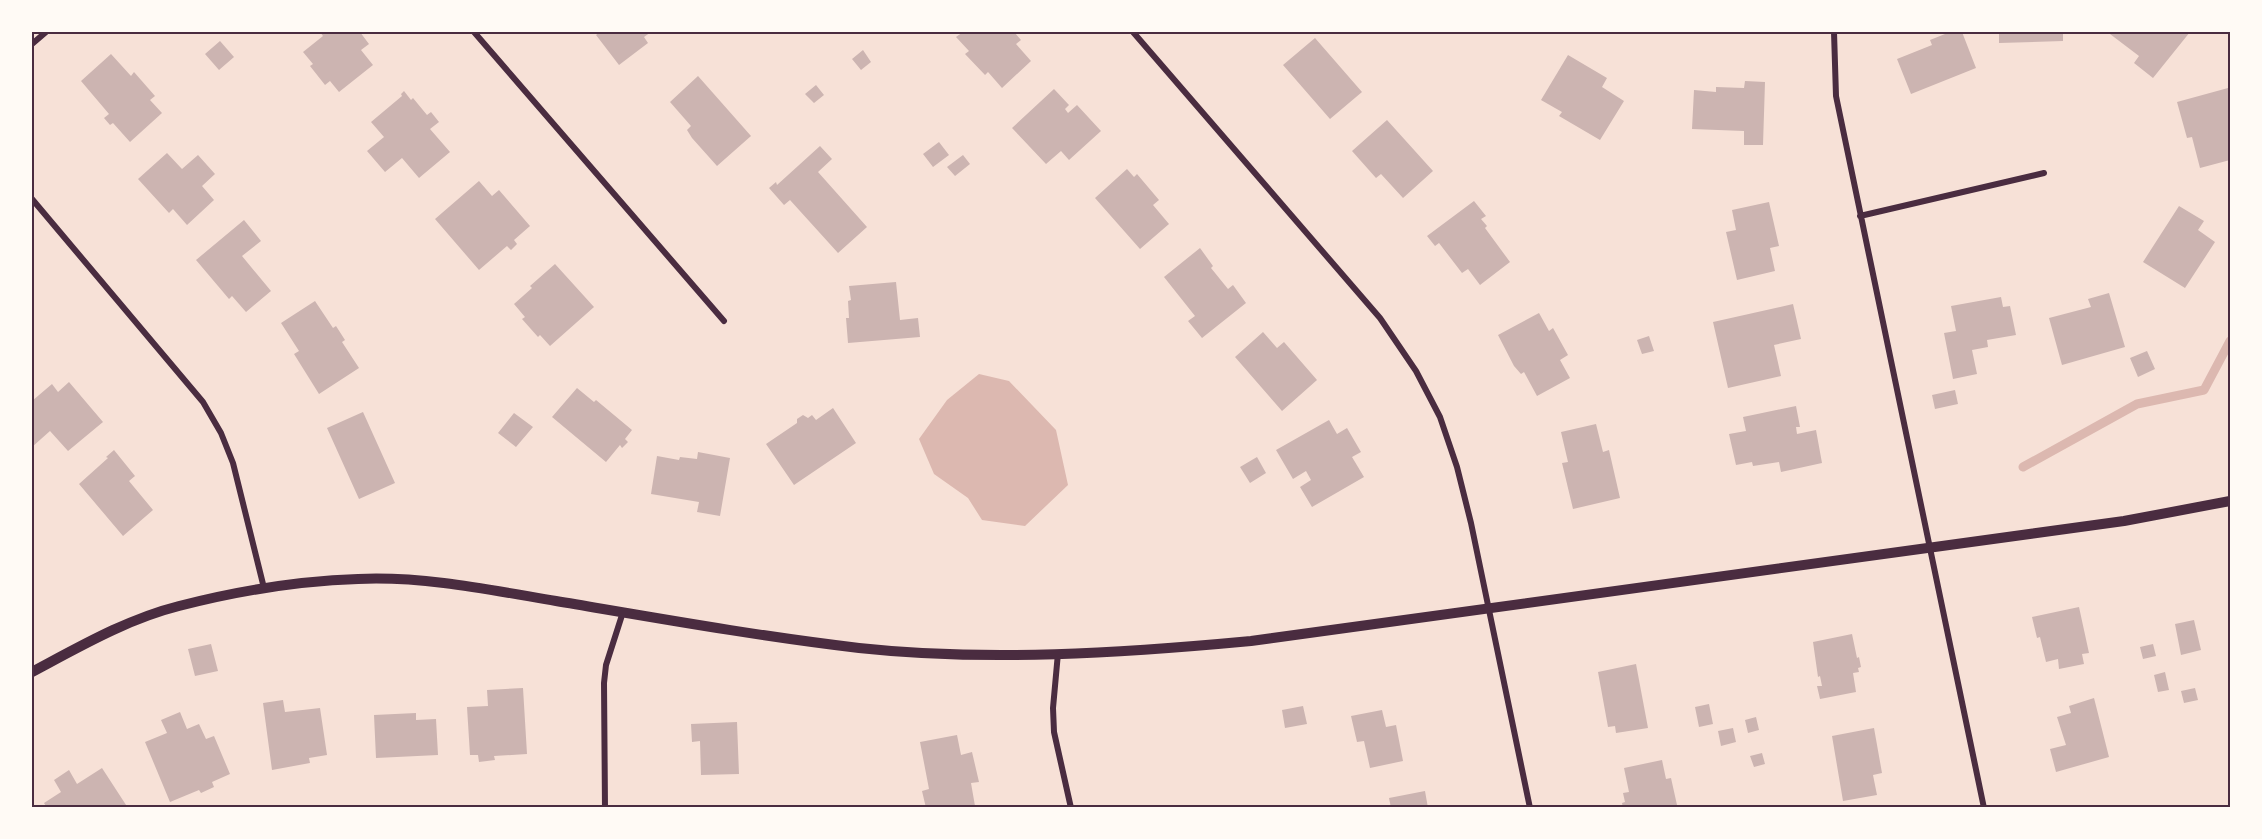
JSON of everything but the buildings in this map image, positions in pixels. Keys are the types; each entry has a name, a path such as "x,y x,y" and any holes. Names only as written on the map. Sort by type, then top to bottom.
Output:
{"street":[{"path":"32,44 46,32"},
{"path":"474,32 724,321"},
{"path":"1133,32 1380,318 1416,371 1440,417 1457,466 1471,523 1530,807"},
{"path":"1834,32 1836,96 1984,807"},
{"path":"1860,216 2044,173"},
{"path":"32,199 156,344 209,412 221,433 233,463 264,588"},
{"path":"32,672 106,632 177,606 264,588 358,579 408,580 486,589 734,631 862,648 972,655 1156,650 1251,641 2124,521 2230,501"},
{"path":"605,807 604,683 606,665 623,612"},
{"path":"1058,652 1053,708 1054,732 1071,807"}],"shaded area":[{"path":"979,374 1009,381 1056,430 1068,485 1025,526 982,520 968,498 934,474 919,439 947,400"}],"waterway":[{"path":"2023,467 2137,404 2204,390 2230,341"}]}
